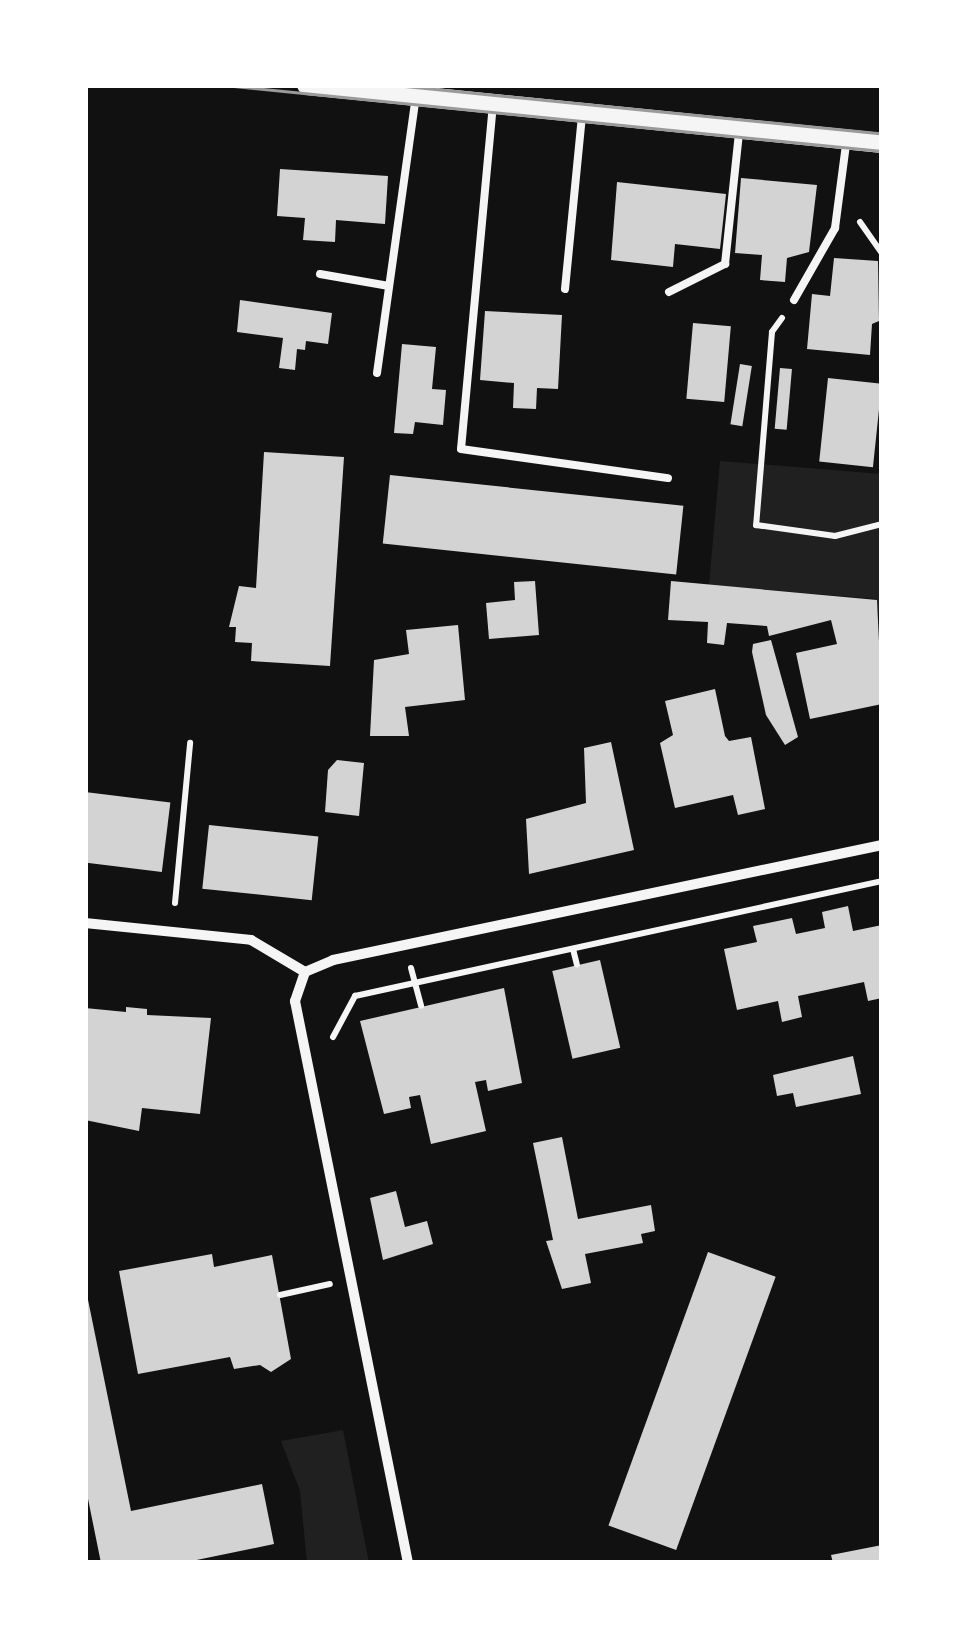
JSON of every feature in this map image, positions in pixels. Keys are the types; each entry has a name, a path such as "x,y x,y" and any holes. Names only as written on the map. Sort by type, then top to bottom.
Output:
{"main road":[{"path":"306,85 882,143"}],"street":[{"path":"408,1563 295,1001 305,972 333,960 406,948 882,844"},
{"path":"85,922 251,940 305,972"}],"lane":[{"path":"377,373 416,96"},
{"path":"493,104 461,450 668,478"},
{"path":"565,289 583,113"},
{"path":"669,292 725,264 739,128"},
{"path":"794,300 835,228 847,140"},
{"path":"320,274 389,286"}],"path":[{"path":"794,300 772,332 756,525 836,536 882,524"},
{"path":"175,903 190,743"},
{"path":"332,1037 355,996 882,881"},
{"path":"406,948 422,1006"},
{"path":"573,949 577,965"},
{"path":"280,1295 309,1288"}],"shaded area":[{"path":"720,461 882,474 882,626 876,599 709,585"},
{"path":"343,1430 369,1563 307,1563 300,1491 281,1441"}],"building":[{"path":"280,169 388,176 385,224 336,220 335,242 303,240 305,218 277,216"},
{"path":"741,178 817,185 809,252 787,258 785,282 760,280 762,255 735,253"},
{"path":"617,182 726,194 720,249 675,244 673,267 611,260"},
{"path":"834,258 878,261 879,321 872,324 870,355 807,349 812,294 830,296"},
{"path":"240,300 332,313 328,344 306,341 305,350 297,349 295,370 279,368 283,338 237,332"},
{"path":"485,311 562,315 558,389 537,388 536,409 513,408 514,383 480,380"},
{"path":"693,323 731,326 724,402 686,399"},
{"path":"402,344 436,347 432,389 446,390 443,425 415,422 413,434 394,433"},
{"path":"740,364 752,366 742,426 730,424"},
{"path":"780,368 792,369 787,430 775,429"},
{"path":"828,378 882,384 873,467 819,462"},
{"path":"264,452 344,457 330,666 251,661 252,643 235,642 236,627 229,627 239,586 256,588"},
{"path":"390,475 683,506 676,574 383,544"},
{"path":"535,581 539,635 489,639 486,603 515,600 514,582"},
{"path":"671,581 877,600 882,704 810,719 796,653 837,644 831,620 769,636 767,626 727,623 724,645 707,643 708,622 668,620"},
{"path":"458,625 465,700 405,707 409,736 370,736 374,660 409,654 406,630"},
{"path":"771,640 798,737 785,745 766,715 752,652 753,644"},
{"path":"715,689 725,736 729,741 751,737 765,809 738,815 733,795 675,808 660,743 673,735 665,701"},
{"path":"611,742 634,850 529,874 526,819 586,803 584,748"},
{"path":"337,760 364,763 359,816 325,812 328,770"},
{"path":"85,792 170,802 162,872 85,863"},
{"path":"209,825 318,836 312,900 202,889"},
{"path":"848,906 853,931 882,925 882,998 868,1001 864,982 798,996 802,1017 782,1022 778,1001 737,1010 724,949 757,942 753,926 792,918 796,934 825,928 822,912"},
{"path":"600,960 620,1048 573,1059 552,971"},
{"path":"504,988 522,1083 488,1091 486,1080 475,1082 486,1131 431,1144 420,1095 409,1097 411,1108 384,1114 360,1021"},
{"path":"126,1007 147,1009 147,1015 211,1018 200,1114 142,1108 139,1131 85,1120 85,1008 126,1012"},
{"path":"853,1056 861,1094 796,1107 793,1093 777,1096 773,1075"},
{"path":"562,1137 578,1219 651,1205 655,1231 641,1234 643,1243 585,1254 591,1283 562,1289 546,1241 553,1240 533,1143"},
{"path":"396,1191 405,1227 427,1221 433,1244 383,1260 370,1198"},
{"path":"708,1252 776,1277 676,1550 608,1525"},
{"path":"212,1254 214,1267 272,1255 291,1359 271,1372 260,1365 234,1369 230,1357 138,1374 119,1271"},
{"path":"85,1285 131,1511 262,1484 274,1544 182,1563 101,1563 85,1484"},
{"path":"882,1545 882,1563 833,1563 831,1555"}],"tram line":[{"path":"224,85 882,151"},
{"path":"395,85 882,134"}]}
